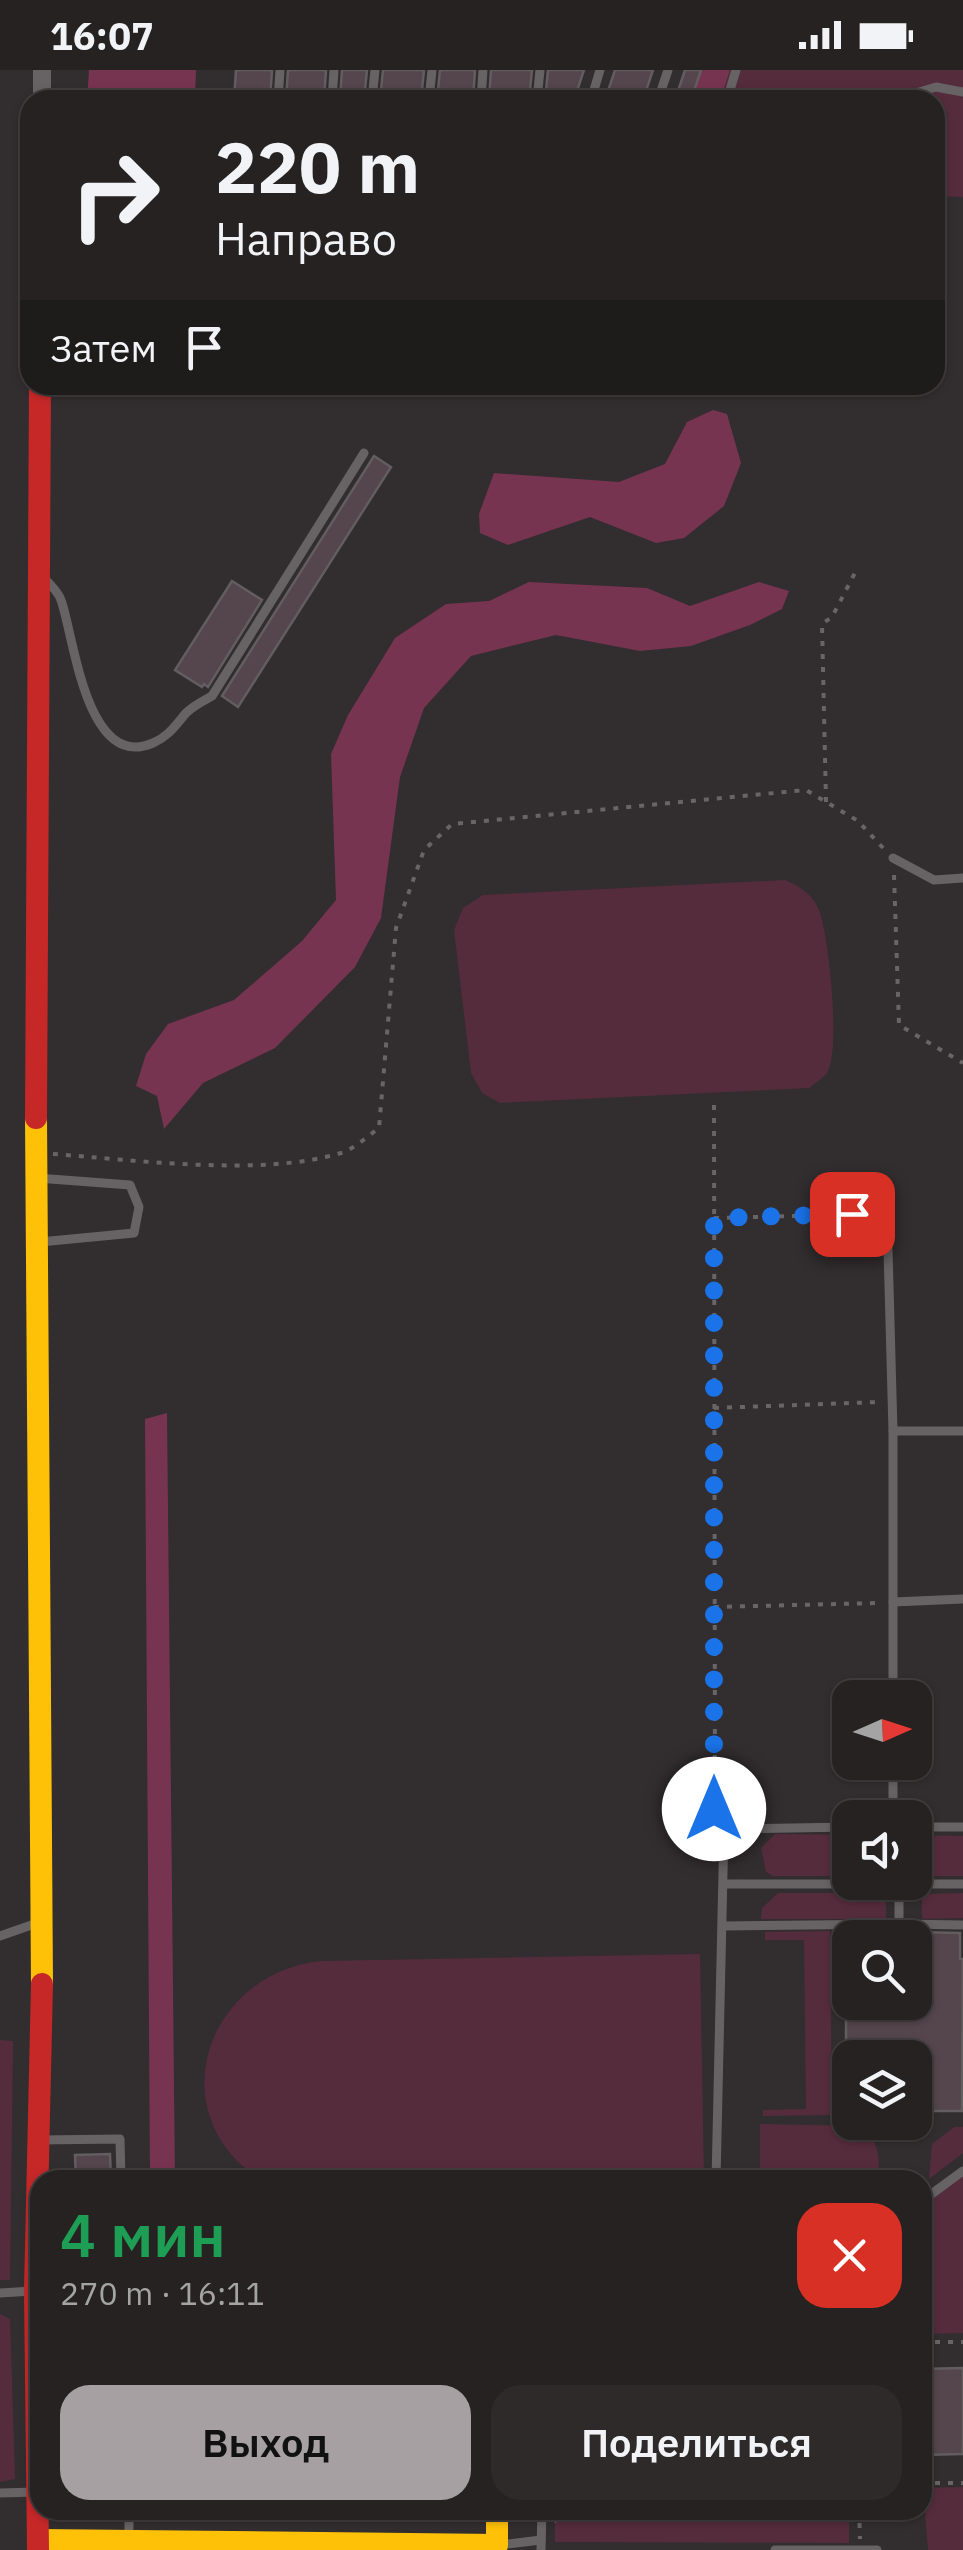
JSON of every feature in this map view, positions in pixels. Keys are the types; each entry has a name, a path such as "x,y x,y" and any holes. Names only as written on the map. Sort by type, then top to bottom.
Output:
{"street":[{"path":"38,2170 42,1922 36,1178 40,395"},
{"path":"39,2520 39,2545 130,2542 294,2548 504,2548 499,2520"}],"lane":[{"path":"926,90 936,87 963,92"},
{"path":"39,572 60,597 71,650 99,721 111,738 133,747 151,745 174,731 188,711 212,696 364,453"},
{"path":"893,858 934,880 963,878"},
{"path":"36,1178 130,1185 140,1206 134,1233 37,1242"},
{"path":"887,1213 893,1431 892,1680"},
{"path":"893,1431 963,1430"},
{"path":"892,1602 963,1599"},
{"path":"932,1827 963,1828"},
{"path":"716,2170 724,1828 832,1828"},
{"path":"724,1884 832,1884"},
{"path":"932,1884 963,1884"},
{"path":"0,1936 42,1922"},
{"path":"723,1926 832,1925"},
{"path":"932,1925 963,1925"},
{"path":"38,2140 120,2139 121,2170"},
{"path":"932,2194 963,2171"},
{"path":"0,2293 30,2285"},
{"path":"0,2493 30,2492"},
{"path":"129,2520 130,2542"},
{"path":"504,2548 541,2545 542,2520"},
{"path":"775,2550 877,2550"}],"path":[{"path":"826,802 822,624 832,617 856,569"},
{"path":"36,1153 204,1164 300,1160 344,1152 380,1128 396,928 424,850 452,824 806,790 858,821 893,858 898,1025 963,1064"},
{"path":"714,1106 714,1809 724,1828"},
{"path":"714,1218 887,1213"},
{"path":"714,1408 892,1402"},
{"path":"714,1607 892,1602"},
{"path":"932,2342 963,2342"},
{"path":"932,2483 963,2483"},
{"path":"860,2520 860,2548"}],"shaded area":[{"path":"89,70 196,70 195,90 88,90"},
{"path":"699,70 730,70 723,90 692,90"},
{"path":"730,70 963,70 963,197 945,196 945,90 723,90"},
{"path":"713,410 727,414 741,463 724,506 684,538 656,543 590,517 508,545 480,533 479,514 494,473 619,482 665,464 687,422"},
{"path":"529,582 647,588 690,606 759,582 789,591 782,609 691,646 640,651 556,635 471,656 424,708 400,777 381,918 355,967 275,1048 203,1083 164,1129 157,1096 136,1086 146,1054 168,1024 234,1000 302,941 336,900 331,754 348,715 395,638 446,604 489,601"},
{"path":"785,880 805,892 816,905 830,967 831,1060 827,1073 809,1088 500,1103 482,1093 471,1073 454,930 463,908 483,895"},
{"path":"167,1413 175,2170 150,2170 145,1419"},
{"path":"775,1834 832,1835 832,1876 773,1876 766,1872 761,1848"},
{"path":"932,1835 963,1836 963,1876 932,1876"},
{"path":"778,1893 832,1893 832,1900 886,1900 886,1919 761,1919 762,1908"},
{"path":"963,1893 963,1918 922,1919 922,1900 932,1900 932,1894"},
{"path":"830,1931 832,2115 763,2116 763,2110 806,2109 804,1940 765,1940 765,1932"},
{"path":"700,1954 704,2170 250,2170 229,2152 211,2120 204,2085 209,2050 224,2018 249,1991 281,1971 321,1961"},
{"path":"0,2040 13,2041 10,2280 0,2280"},
{"path":"760,2124 832,2125 832,2140 872,2140 877,2148 879,2170 760,2170"},
{"path":"954,2127 963,2127 963,2153 932,2177 932,2144"},
{"path":"963,2175 963,2333 932,2334 932,2199"},
{"path":"0,2314 10,2319 15,2479 0,2482"},
{"path":"963,2487 963,2550 928,2550 926,2520 932,2520 932,2488"},
{"path":"555,2520 849,2520 849,2543 555,2542"}],"building":[{"path":"236,70 272,70 271,90 235,90"},
{"path":"288,70 326,70 325,90 287,90"},
{"path":"342,70 367,70 365,90 341,90"},
{"path":"383,70 424,70 422,90 381,90"},
{"path":"440,70 475,70 474,90 438,90"},
{"path":"491,70 532,70 530,90 490,90"},
{"path":"548,70 584,70 577,90 546,90"},
{"path":"615,70 653,70 646,90 608,90"},
{"path":"685,70 701,70 694,90 678,90"},
{"path":"374,456 391,467 238,707 222,696"},
{"path":"232,581 262,600 208,687 202,687 175,670"},
{"path":"932,1932 960,1933 962,2111 932,2111 932,2040 846,2040 846,2020 932,2020"},
{"path":"110,2154 111,2170 76,2170 75,2155"},
{"path":"963,2368 963,2454 932,2455 932,2369"}],"traffic: slow":[{"path":"36,1118 42,1984"},
{"path":"39,2540 497,2545 497,2520"}],"traffic: jam":[{"path":"36,1118 40,395"},
{"path":"38,2170 42,1984"},
{"path":"38,2520 38,2550"}],"route":[{"path":"714,1809 714,1218 852,1214"}]}
